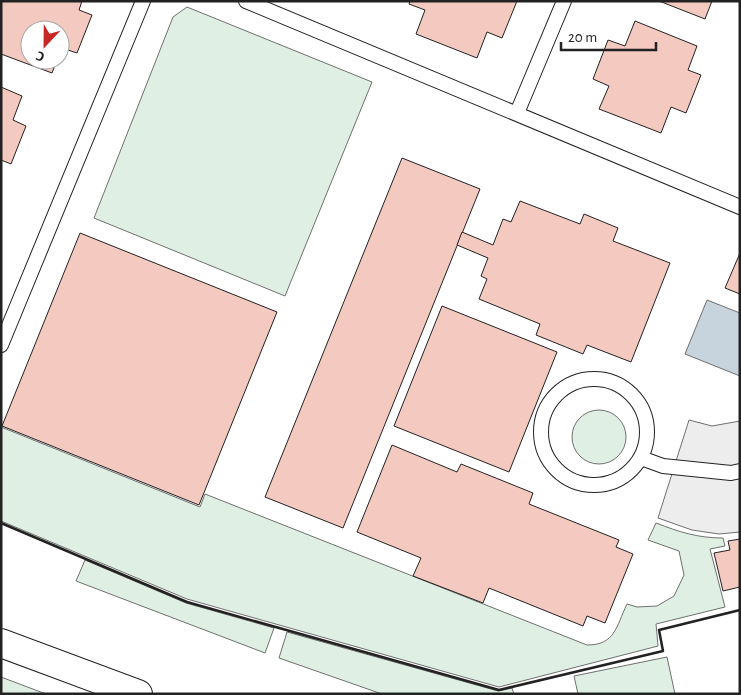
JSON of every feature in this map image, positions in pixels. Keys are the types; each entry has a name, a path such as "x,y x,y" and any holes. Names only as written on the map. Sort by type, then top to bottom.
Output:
{"main road":[{"path":"1,643 138,694"}],"lane":[{"path":"1,345 143,1"},
{"path":"246,1 740,207"},
{"path":"517,113 564,1"},
{"path":"593,378 620,384 640,404 648,431 641,458 622,478 595,485 568,479 548,460 540,433 546,406 566,386 593,378"},
{"path":"641,458 663,466 731,473 740,471"}],"green space":[{"path":"187,7 372,82 285,296 94,218 173,17"},
{"path":"599,410 609,412 618,418 624,427 626,437 624,447 618,456 609,462 599,464 589,462 580,456 574,447 572,437 574,427 580,418 589,412"},
{"path":"1,427 200,507 205,494 587,645 604,642 609,638 617,627 627,604 637,607 657,606 674,596 684,575 679,551 648,540 656,523 689,534 723,538 725,546 710,549 725,607 656,624 658,646 499,687 187,599 1,521"},
{"path":"85,560 186,603 274,628 265,653 76,581"},
{"path":"287,632 498,691 512,688 514,694 382,694 279,658"},
{"path":"667,657 675,694 578,694 574,676"},
{"path":"1,677 46,694 1,694"}],"shaded area":[{"path":"707,300 740,313 740,376 685,354"},
{"path":"689,420 712,426 740,421 740,532 719,534 692,530 658,518"}],"building":[{"path":"1,1 82,1 79,10 92,15 77,53 70,51 70,20 20,20 20,61 1,54"},
{"path":"410,1 517,1 502,38 487,32 477,58 416,34 425,10 409,4"},
{"path":"659,1 712,1 705,19"},
{"path":"635,21 697,46 688,70 701,75 686,113 671,107 661,133 599,109 609,86 593,79 608,40 625,46"},
{"path":"1,87 22,96 13,120 26,126 11,164 1,160"},
{"path":"402,158 480,189 343,528 265,497"},
{"path":"520,201 580,224 584,214 618,228 613,241 670,263 631,362 587,345 583,354 536,335 540,324 479,299 487,279 481,276 488,258 457,245 462,232 493,245 503,219 511,222"},
{"path":"80,233 277,312 199,505 2,426"},
{"path":"740,253 740,294 725,288"},
{"path":"442,306 557,352 509,472 394,426"},
{"path":"392,445 457,472 461,464 533,493 529,504 619,540 616,547 633,554 605,623 587,616 583,626 489,588 483,603 413,576 421,558 357,532"},
{"path":"740,539 740,587 723,591 714,553 730,550 728,541"}],"wall":[{"path":"1,523 187,602 499,690 663,651 659,630 740,610"}]}
